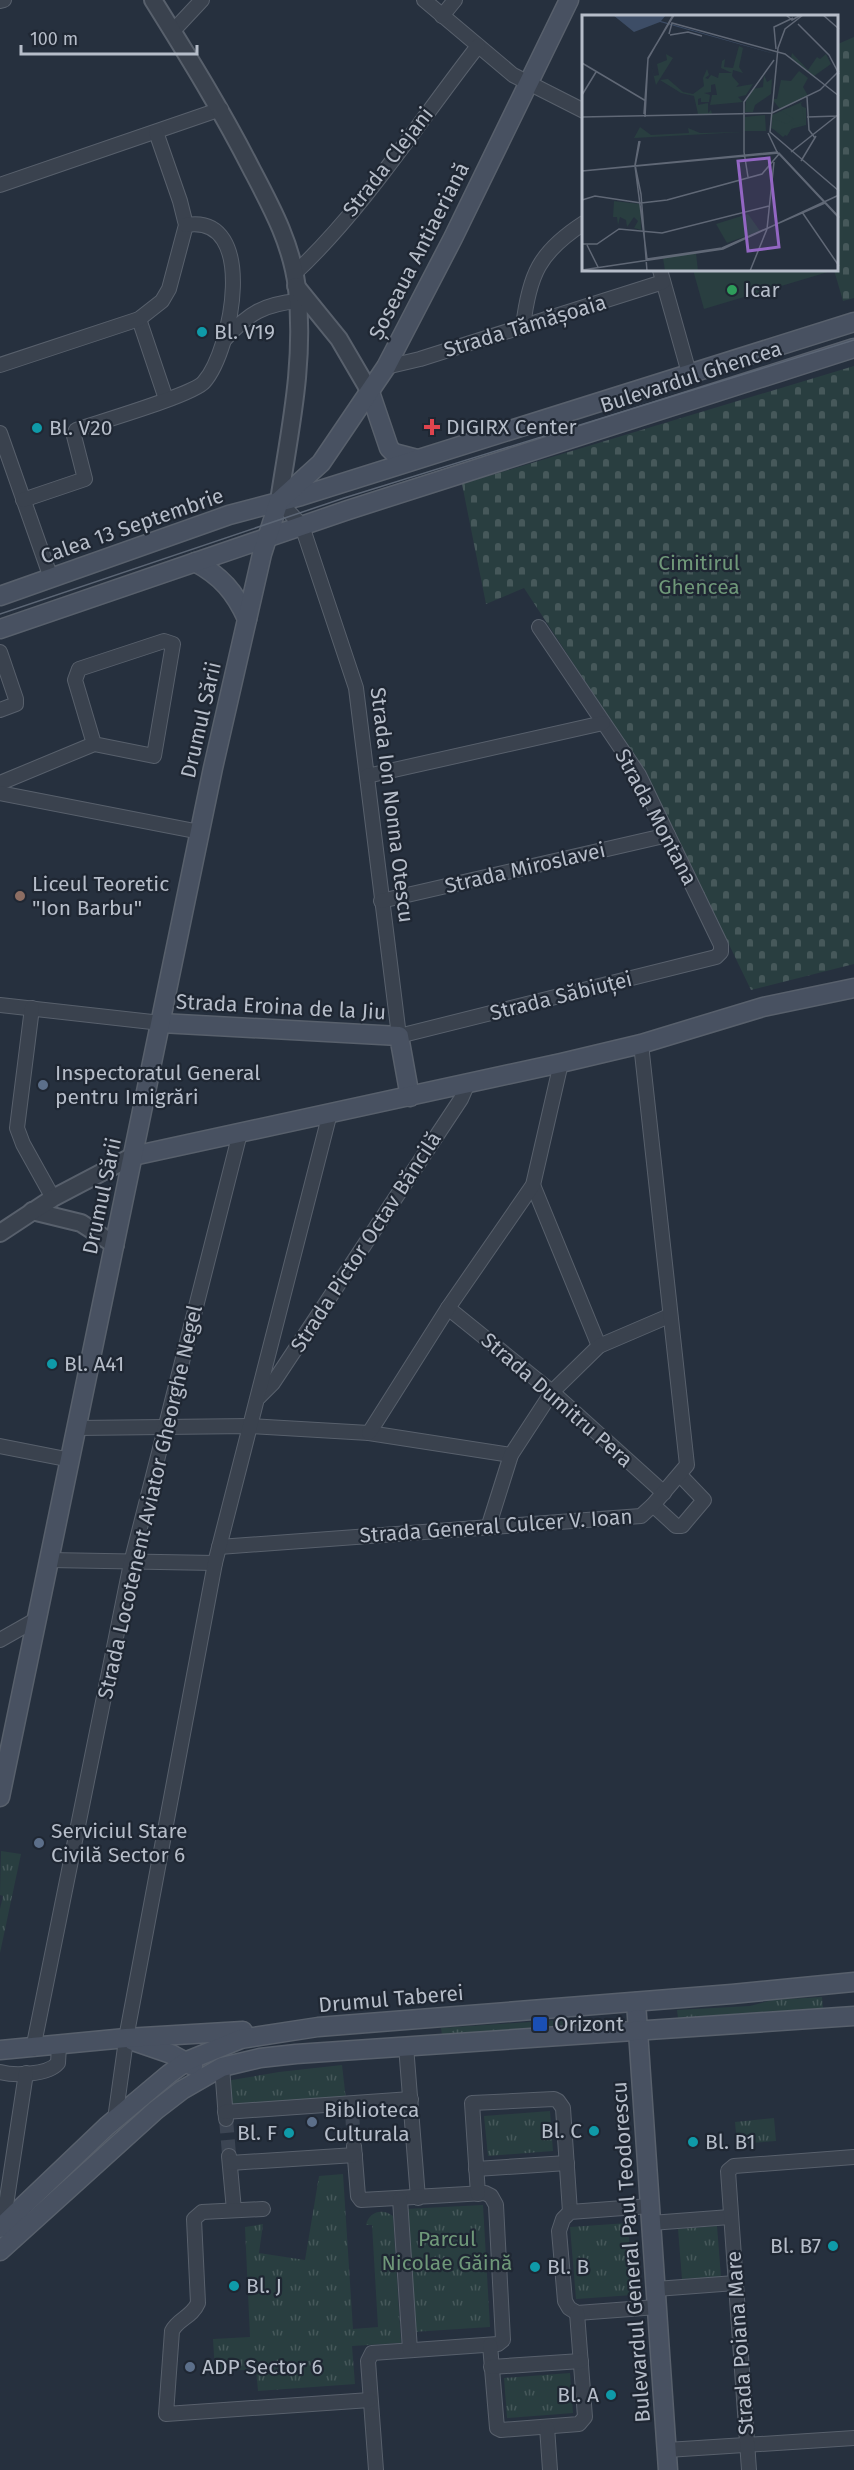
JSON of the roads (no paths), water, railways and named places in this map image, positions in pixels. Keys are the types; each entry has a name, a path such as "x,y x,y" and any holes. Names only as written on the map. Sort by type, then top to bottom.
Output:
{"main road":[{"name":"Șoseaua Antiaeriană","path":"279,501 315,471 386,367 568,0"},
{"name":"Bulevardul Ghencea","path":"279,501 854,322"},
{"name":"Bulevardul Ghencea","path":"267,537 854,348"},
{"path":"370,392 389,448 394,453 417,459"},
{"name":"Drumul Sării","path":"0,1797 200,832 247,619 267,537 279,501"},
{"name":"Calea 13 Septembrie","path":"0,596 229,515 279,501"},
{"path":"0,629 267,537"},
{"path":"195,562 221,578 234,592 247,619"},
{"path":"134,1156 561,1063 641,1044 763,1007 854,988"},
{"name":"Strada Eroina de la Jiu","path":"160,1023 399,1036"},
{"name":"Strada Ion Nonna Otescu","path":"399,1036 410,1097"},
{"name":"Drumul Taberei","path":"2,2226 116,2119 187,2061 241,2039 318,2027 854,1982"},
{"name":"Bulevardul General Paul Teodorescu","path":"636,2002 668,2470"},
{"path":"0,2251 156,2110 204,2076 222,2067 277,2056 854,2016"},
{"path":"432,2018 435,2044"},
{"path":"0,2050 125,2045 318,2027"},
{"path":"125,2045 187,2061 204,2076"}],"street":[{"path":"153,0 221,109 282,230 296,287 298,383 279,501 302,525"},
{"path":"173,31 202,0"},
{"path":"424,0 478,46 528,84 582,110"},
{"path":"442,16 455,0"},
{"name":"Strada Clejani","path":"296,287 312,258 370,188 478,46"},
{"path":"0,184 221,109"},
{"path":"0,365 139,319 162,301 169,289 186,225 156,132"},
{"path":"23,500 85,479 74,436 76,430 197,388 204,382 218,359 232,301 232,271 228,246 223,238 209,226 186,225"},
{"path":"524,327 526,302 535,272 555,245 582,225"},
{"path":"662,276 689,373"},
{"name":"Strada Tămășoaia","path":"386,367 524,327 662,276"},
{"path":"224,340 247,317 276,303 296,287"},
{"path":"296,287 339,339 370,392"},
{"path":"139,319 166,399"},
{"path":"0,433 51,578"},
{"name":"Strada Ion Nonna Otescu","path":"302,525 356,688 399,1036"},
{"name":"Strada Montana","path":"539,627 639,775 721,945 721,952"},
{"path":"0,783 94,744 154,756 173,648 169,641 79,669 75,680 94,744"},
{"path":"0,652 16,699 16,704 0,711"},
{"path":"368,776 603,723"},
{"path":"0,793 200,832"},
{"name":"Strada Miroslavei","path":"381,901 668,836"},
{"name":"Strada Săbiuței","path":"399,1036 716,957 721,952"},
{"path":"0,1005 160,1023"},
{"path":"32,1008 17,1128 22,1144 52,1198"},
{"path":"641,1044 687,1465 680,1475 704,1500 682,1526 676,1526 653,1505"},
{"path":"369,1433 448,1308 533,1185 561,1063"},
{"name":"Strada Pictor Octav Băncilă","path":"259,1396 273,1383 461,1099 468,1083"},
{"path":"116,2119 125,2045 215,1563 330,1113"},
{"name":"Strada Locotenent Aviator Gheorghe Negel","path":"33,2049 131,1563 240,1133"},
{"path":"0,1233 52,1198 134,1156"},
{"path":"533,1185 599,1346"},
{"path":"32,1211 81,1223 115,1245"},
{"name":"Strada Dumitru Pera","path":"448,1308 552,1392 664,1493"},
{"path":"488,1528 511,1455 552,1392 599,1346 669,1316"},
{"path":"77,1428 250,1426 369,1433 511,1455"},
{"path":"0,1446 71,1460"},
{"name":"Strada General Culcer V. Ioan","path":"219,1546 641,1516 680,1475"},
{"path":"50,1560 215,1563"},
{"path":"0,1640 37,1619"},
{"path":"0,2072 27,2073 54,2067 59,2058 59,2046"},
{"path":"406,2046 418,2198"},
{"path":"222,2067 226,2115 351,2107 411,2099"},
{"path":"2,2226 27,2073"},
{"path":"478,2194 472,2103 554,2099 561,2104 570,2212"},
{"path":"234,2210 229,2159 354,2151 359,2198 364,2201 485,2193 491,2196 496,2205 504,2337 501,2343 489,2345 410,2349 374,2352 369,2355 376,2470"},
{"name":"Strada Poiana Mare","path":"749,2470 727,2175 734,2166 854,2157"},
{"path":"476,2169 567,2163"},
{"path":"400,2199 410,2349"},
{"path":"263,2209 202,2212 194,2219 198,2303 192,2314 176,2325 172,2331 166,2414 370,2400"},
{"path":"657,2307 577,2313 569,2308 565,2301 559,2231 562,2219 570,2212 730,2217"},
{"path":"656,2289 735,2283"},
{"path":"489,2345 497,2428 501,2430 579,2424 585,2417 577,2313"},
{"path":"491,2367 581,2361"},
{"path":"547,2427 550,2470"},
{"path":"666,2450 854,2438"}],"tunnel":[{"path":"352,2111 354,2146"},
{"path":"226,2119 229,2154"}],"tram line":[{"path":"0,614 344,498 854,340"}],"place":[{"name":"Icar","path":"732,290"},
{"name":"Bl. V19","path":"202,332"},
{"name":"DIGIRX Center","path":"432,427"},
{"name":"Bl. V20","path":"37,428"},
{"name":"Liceul Teoretic \"Ion Barbu\"","path":"20,896"},
{"name":"Inspectoratul General pentru Imigrări","path":"43,1085"},
{"name":"Bl. A41","path":"52,1364"},
{"name":"Serviciul Stare Civilă Sector 6","path":"39,1843"},
{"name":"Orizont","path":"540,2024"},
{"name":"Biblioteca Culturala","path":"312,2122"},
{"name":"Bl. C","path":"594,2131"},
{"name":"Bl. F","path":"289,2133"},
{"name":"Bl. B1","path":"693,2142"},
{"name":"Bl. B7","path":"833,2246"},
{"name":"Bl. B","path":"535,2267"},
{"name":"Bl. J","path":"234,2286"},
{"name":"ADP Sector 6","path":"190,2367"},
{"name":"Bl. A","path":"611,2395"}],"park label":[{"name":"Cimitirul Ghencea","path":"699,575"},
{"name":"Parcul Nicolae Găină","path":"447,2251"}]}
